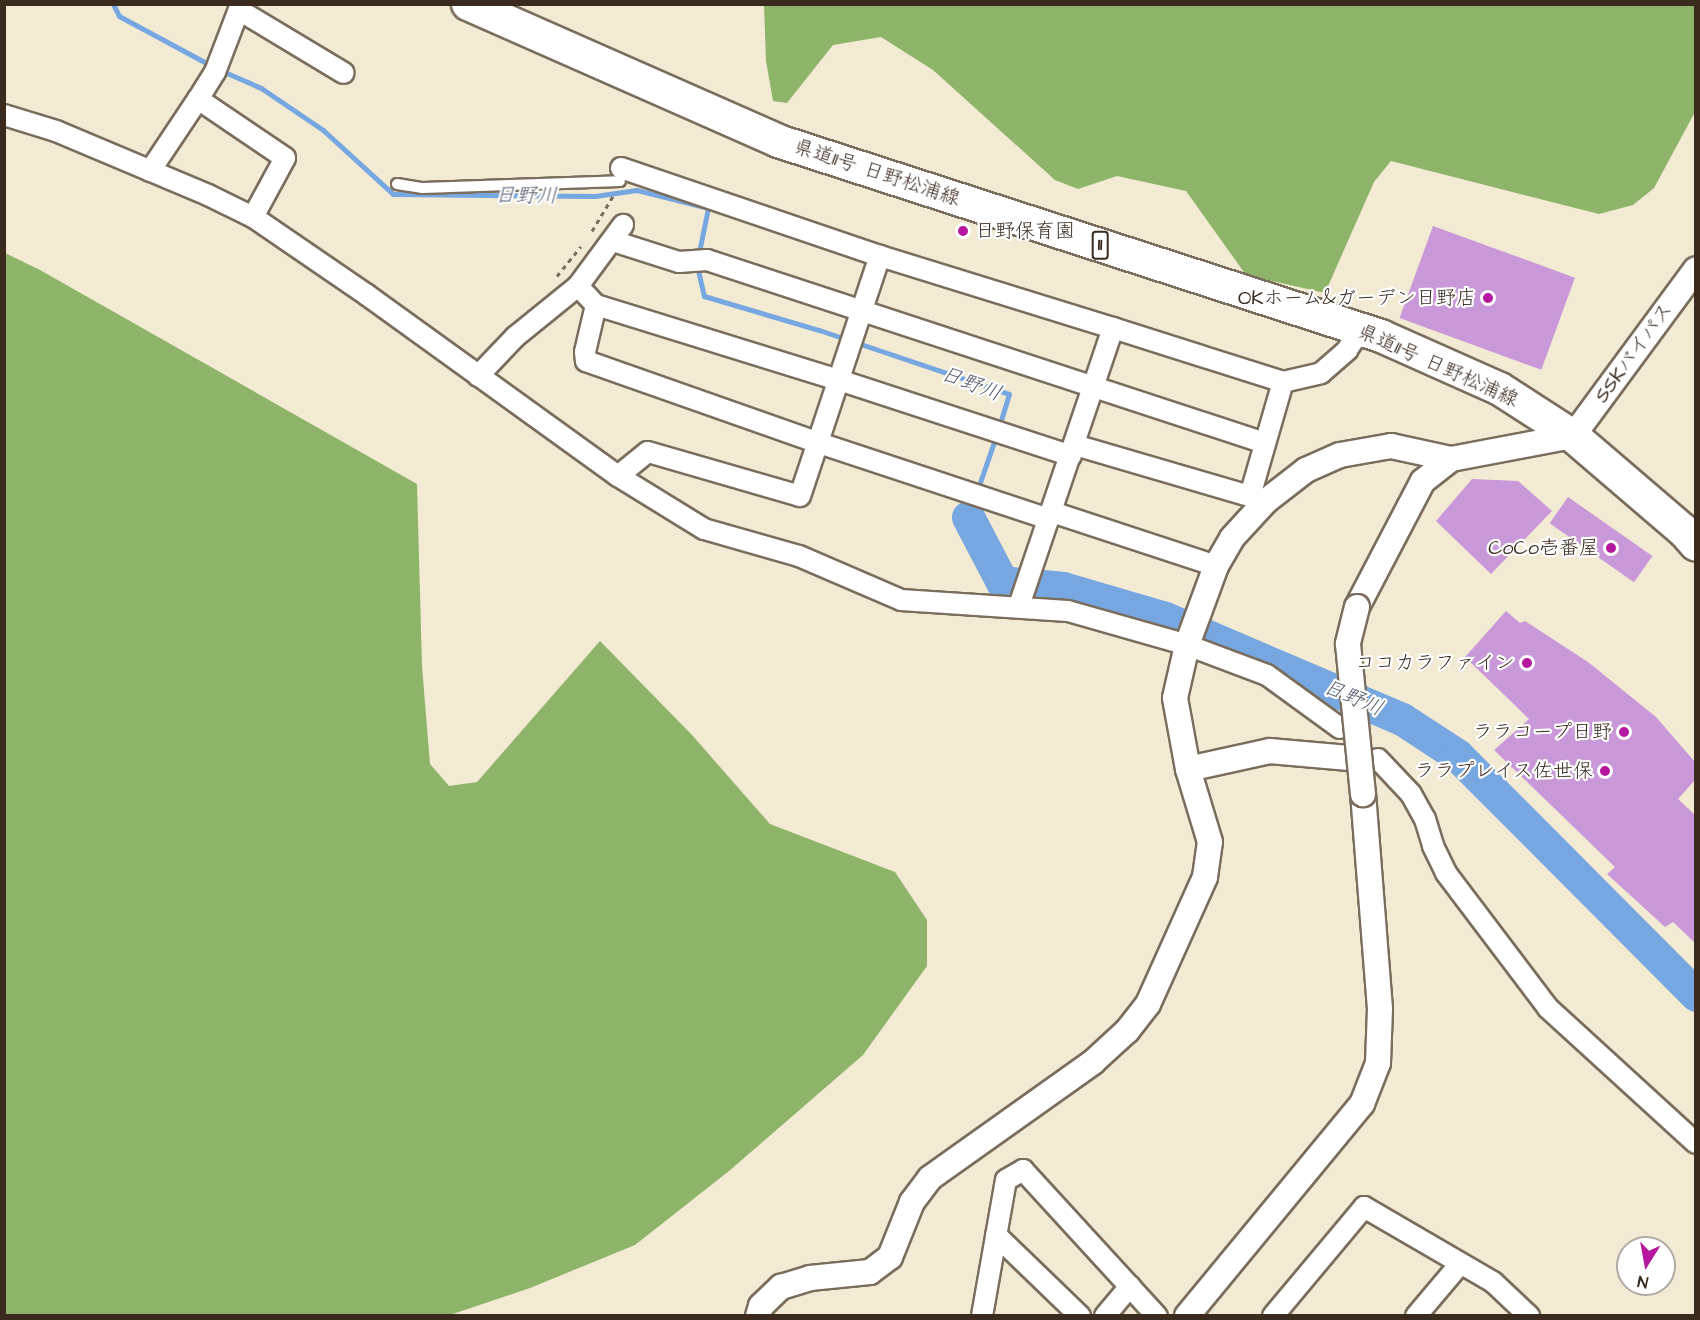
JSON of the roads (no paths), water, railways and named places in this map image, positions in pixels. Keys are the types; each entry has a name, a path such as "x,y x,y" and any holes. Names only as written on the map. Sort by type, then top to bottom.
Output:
{"main road":[{"name":"県道11号 日野松浦線","path":"468,4 778,141 1361,329 1500,389 1573,436 1693,532"}],"street":[{"path":"150,171 215,72 240,7 344,73"},
{"path":"198,99 285,158 253,217"},
{"path":"4,115 56,131 253,217 367,295 618,476 704,529 799,556 901,600 1068,611 1187,645 1267,675 1340,728"},
{"path":"621,175 1283,382 1321,373 1347,350 1361,329"},
{"path":"478,376 514,337 578,286 618,233 679,262 707,260 1265,443"},
{"path":"618,476 648,452 800,496 880,256"},
{"name":"SSKバイパス","path":"1573,436 1695,269"},
{"path":"578,286 596,305 1073,450 1258,499"},
{"path":"596,305 585,352 586,361 819,443 1216,566"},
{"path":"1019,606 1113,328"},
{"path":"1258,499 1265,443 1283,382"},
{"path":"758,1316 761,1306 781,1287 810,1278 870,1272 890,1257 912,1202 930,1178 1093,1062 1127,1031 1148,1005 1205,877 1210,842 1188,769 1175,698 1187,645 1216,566 1258,499 1306,470 1340,455 1391,446 1451,459 1573,436"},
{"path":"1187,1316 1362,1104 1378,1063 1380,1008 1363,794 1369,759 1348,644 1357,607 1423,481 1451,459"},
{"path":"1188,769 1270,751 1369,759 1411,794 1425,819 1433,846 1446,873 1548,1008 1695,1143"},
{"path":"982,1316 1006,1180 1023,1170 1157,1316"},
{"path":"1273,1316 1364,1207 1493,1282 1529,1316"},
{"path":"996,1235 1080,1316"},
{"path":"1416,1316 1460,1264"},
{"path":"1106,1316 1130,1286"}],"lane":[{"path":"397,184 423,188 621,175"}],"waterway":[{"name":"日野川","path":"113,4 119,16 212,66"},
{"name":"日野川","path":"220,70 261,88 323,130 393,194 595,196 637,190 708,208 698,257"},
{"name":"日野川","path":"697,266 704,296 819,330 1009,394 999,427"},
{"name":"日野川","path":"968,517 996,436"},
{"name":"日野川","path":"968,517 1002,582 1063,588 1165,618 1402,719 1457,755 1696,995"}],"place":[{"name":"日野保育園","path":"963,231"},
{"name":"OKホーム&ガーデン日野店","path":"1488,298"},
{"name":"CoCo壱番屋","path":"1611,548"},
{"name":"ココカラファイン","path":"1527,663"},
{"name":"ララコープ日野","path":"1624,732"},
{"name":"ララプレイス佐世保","path":"1605,771"}]}
